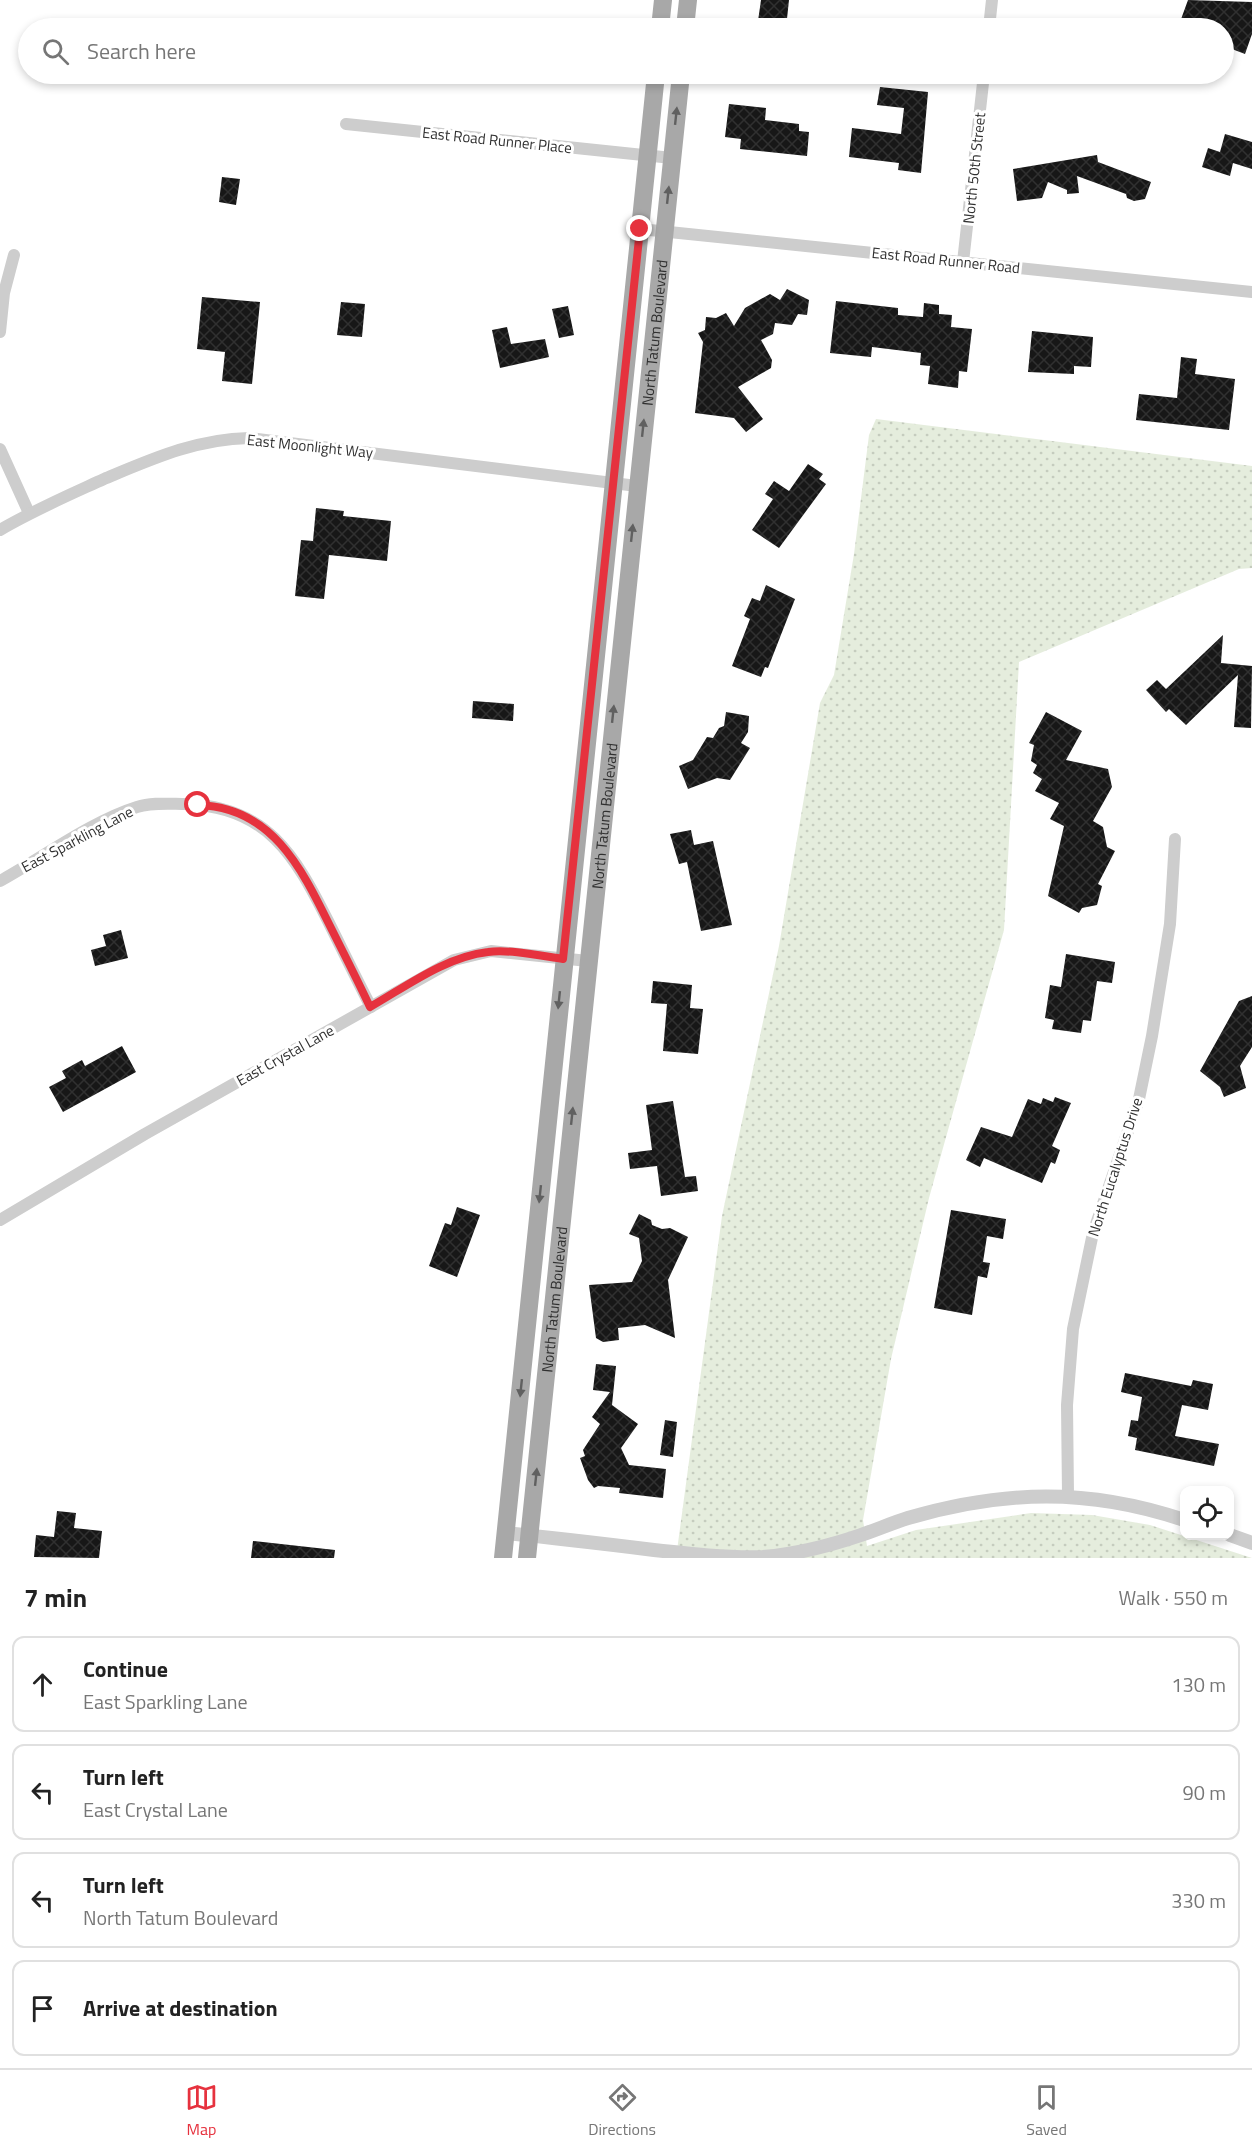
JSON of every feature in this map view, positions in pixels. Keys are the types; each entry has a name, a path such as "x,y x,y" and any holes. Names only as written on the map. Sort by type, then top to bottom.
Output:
{"main road":[{"path":"661,18 663,0"},
{"path":"686,18 688,0"},
{"name":"North Tatum Boulevard","path":"503,1558 655,84"},
{"name":"North Tatum Boulevard","path":"527,1558 680,84"}],"street":[{"path":"989,18 992,0"},
{"name":"North 50th Street","path":"963,262 983,84"},
{"name":"East Road Runner Place","path":"346,124 672,158"},
{"name":"East Road Runner Road","path":"640,229 1252,292"},
{"path":"0,333 4,293 14,255"},
{"name":"East Moonlight Way","path":"0,530 29,513 168,452 226,439 249,438 637,486"},
{"path":"0,449 29,513"},
{"name":"East Sparkling Lane","path":"0,881 117,815 139,806 162,803 213,805 229,809 249,818 290,853 310,886 370,1007"},
{"name":"North Eucalyptus Drive","path":"1068,1495 1067,1405 1072,1329 1093,1233 1139,1099 1152,1036 1170,924 1175,838"},
{"name":"East Crystal Lane","path":"0,1220 135,1140 454,960 491,951 588,961"},
{"path":"505,1533 705,1557 759,1557 795,1553 958,1504 1003,1498 1068,1495 1143,1507 1180,1518"},
{"path":"1234,1536 1252,1543"}],"green space":[{"path":"876,419 1252,466 1252,568 1239,569 1019,662 1004,930 929,1198 891,1359 863,1520 867,1546 916,1530 1031,1513 1092,1515 1150,1525 1180,1535 1180,1540 1196,1540 1252,1558 676,1558 722,1216 779,946 820,703 834,675 854,554 869,435"}],"building":[{"path":"761,0 789,0 787,18 758,18"},
{"path":"1188,0 1252,2 1252,34 1245,54 1234,50 1234,18 1181,18"},
{"path":"880,87 928,92 921,173 898,170 899,163 849,157 852,128 901,134 904,108 877,105"},
{"path":"729,104 766,108 765,120 799,124 799,131 809,132 807,156 740,149 741,139 725,137"},
{"path":"1225,134 1252,142 1252,169 1233,163 1230,176 1202,167 1208,148 1220,152"},
{"path":"1097,155 1098,162 1151,182 1145,199 1134,201 1127,198 1126,194 1077,176 1079,193 1067,194 1067,190 1048,182 1042,198 1017,201 1013,169"},
{"path":"222,177 240,179 236,205 219,202"},
{"path":"787,289 809,300 807,315 798,314 792,325 775,323 773,334 761,340 772,360 771,368 738,387 763,419 746,432 734,418 695,413 703,342 698,333 705,330 706,317 716,318 726,313 734,326 745,308 770,294 780,300"},
{"path":"202,297 260,302 252,384 222,381 225,352 197,349"},
{"path":"836,301 898,308 898,315 923,317 924,303 939,305 939,314 952,315 951,327 972,329 967,372 959,371 958,388 928,384 930,366 920,365 921,353 872,347 871,357 830,353"},
{"path":"341,302 365,304 362,337 337,335"},
{"path":"568,306 574,335 559,338 552,309"},
{"path":"507,327 511,344 545,339 549,357 500,368 492,330"},
{"path":"1032,331 1093,337 1091,367 1074,366 1074,374 1028,372"},
{"path":"1181,357 1197,359 1195,374 1235,379 1229,430 1136,420 1139,394 1177,398"},
{"path":"808,464 823,474 819,479 826,484 779,548 752,530 773,499 765,494 774,481 789,491"},
{"path":"316,508 344,511 343,516 391,521 387,561 329,555 324,599 295,596 301,540 313,541"},
{"path":"766,585 795,599 768,668 765,667 761,677 732,666 750,619 744,616 752,598 760,601"},
{"path":"1223,635 1221,663 1252,666 1251,728 1234,727 1238,675 1186,725 1169,709 1166,712 1146,690 1157,680 1166,689"},
{"path":"473,701 514,704 513,721 472,718"},
{"path":"726,712 749,716 748,732 741,743 750,748 730,780 717,778 688,789 679,766 693,760 707,737 713,738 719,728 724,726"},
{"path":"1046,712 1082,731 1066,760 1108,769 1112,787 1093,821 1103,827 1107,847 1115,851 1098,884 1102,886 1097,905 1082,908 1079,913 1048,896 1064,826 1050,819 1059,803 1035,791 1042,779 1033,773 1037,765 1031,761 1034,745 1029,743"},
{"path":"691,830 694,845 713,841 732,925 701,931 687,862 679,864 670,834"},
{"path":"121,930 128,958 95,966 91,950 106,946 103,935"},
{"path":"1066,954 1115,962 1112,983 1097,981 1091,1021 1083,1020 1081,1033 1052,1029 1054,1020 1045,1018 1050,985 1061,987"},
{"path":"653,981 692,985 690,1008 703,1009 698,1054 663,1051 667,1004 651,1003"},
{"path":"1252,996 1252,1047 1240,1066 1246,1088 1224,1097 1220,1087 1200,1071 1239,1001"},
{"path":"122,1046 136,1072 63,1112 49,1087 66,1078 62,1071 82,1060 85,1066"},
{"path":"1055,1097 1071,1103 1052,1146 1060,1150 1055,1164 1051,1162 1042,1183 984,1158 980,1167 966,1160 981,1127 1012,1137 1028,1099 1041,1104 1043,1098 1053,1102"},
{"path":"673,1101 685,1177 696,1176 698,1191 661,1196 657,1166 630,1169 628,1153 652,1150 646,1105"},
{"path":"457,1207 480,1215 457,1277 429,1266 445,1223 451,1225"},
{"path":"951,1210 1006,1219 1003,1239 987,1236 983,1262 990,1263 987,1278 978,1276 972,1315 934,1308"},
{"path":"639,1214 651,1220 652,1225 662,1229 670,1228 688,1237 668,1280 675,1338 645,1325 618,1328 619,1340 603,1342 596,1338 589,1285 632,1282 642,1261 639,1238 629,1234"},
{"path":"596,1364 616,1366 612,1405 638,1424 621,1448 629,1465 666,1469 663,1498 619,1493 620,1488 598,1486 594,1488 588,1480 580,1458 585,1456 583,1450 600,1424 592,1417 610,1392 593,1390"},
{"path":"1125,1373 1191,1386 1193,1380 1213,1384 1208,1410 1182,1405 1175,1436 1219,1444 1214,1466 1135,1450 1137,1438 1128,1436 1131,1420 1138,1421 1142,1397 1121,1392"},
{"path":"665,1420 677,1422 673,1457 660,1455"},
{"path":"57,1511 76,1513 74,1528 102,1531 99,1558 34,1557 36,1535 54,1537"},
{"path":"253,1541 335,1550 334,1558 251,1558"}],"route":[{"path":"198,805 213,805 229,809 249,818 272,835 290,853 310,886 370,1007 454,960 472,954 491,951 563,959 640,229"}]}
